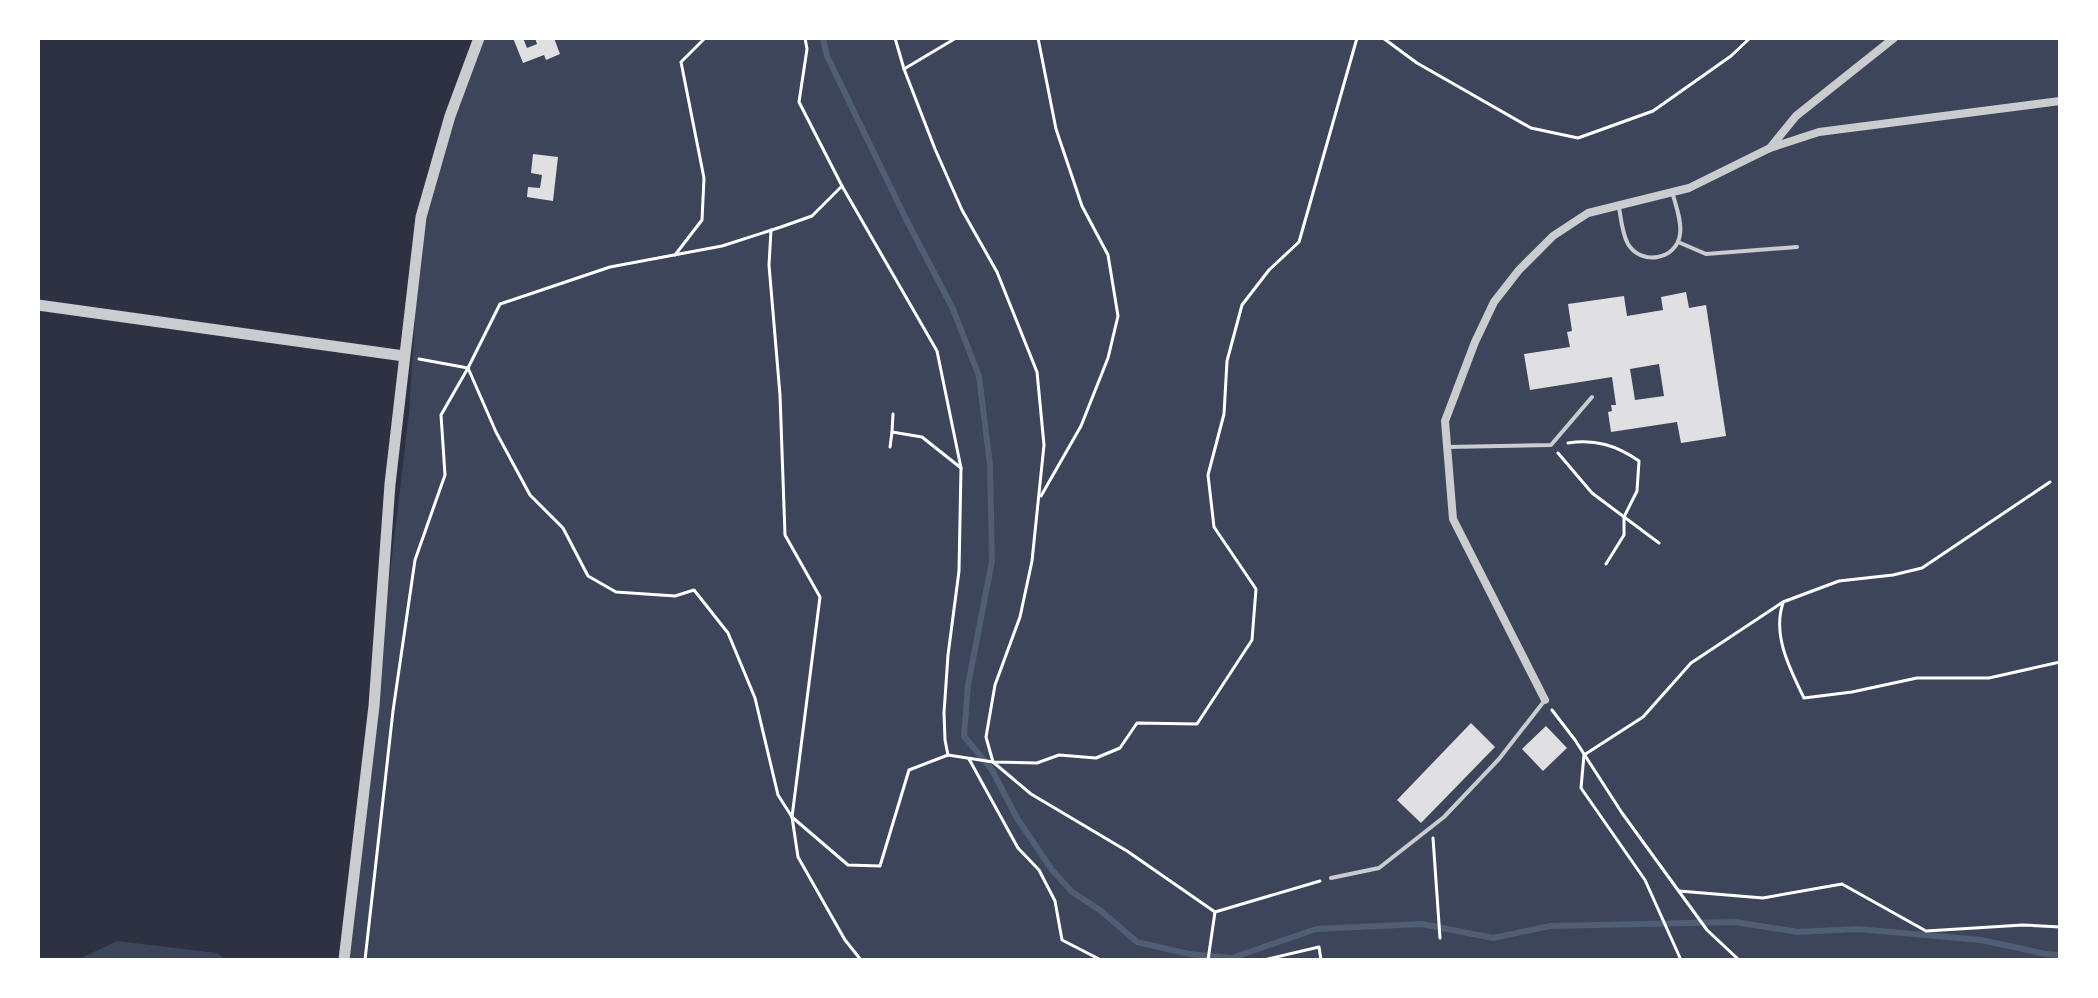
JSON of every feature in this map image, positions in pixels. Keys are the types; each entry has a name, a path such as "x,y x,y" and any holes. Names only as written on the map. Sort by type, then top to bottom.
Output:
{"street":[{"path":"344,960 374,706 390,484 421,217 438,154 479,38"},
{"path":"1770,148 1796,116 1894,38"},
{"path":"1545,700 1453,519 1445,421 1494,302 1519,270 1553,236 1588,213 1689,188 1770,148 1819,132 2060,101"},
{"path":"38,305 404,356"}],"lane":[{"path":"1618,205 1625,235 1634,251 1655,258 1672,250 1678,242 1680,222 1672,190"},
{"path":"1678,242 1706,254 1797,247"},
{"path":"1447,447 1551,445 1592,397"},
{"path":"1331,878 1379,868 1432,827 1499,759 1545,700"}],"path":[{"path":"675,255 702,220 704,178 681,62 705,38"},
{"path":"805,38 807,49 799,102 842,186 937,351 961,468 959,571 944,713 948,755"},
{"path":"895,38 904,69 962,210 997,272 1037,372 1044,445 1032,561 1020,617 995,685 986,737 993,762 1031,794 1127,851 1215,912"},
{"path":"904,69 956,38"},
{"path":"1038,38 1056,129 1082,206 1108,255 1118,316 1108,358 1081,426 1038,500"},
{"path":"468,368 496,432 530,495 563,528 588,576 616,592 675,596 694,590 728,633 755,698 778,795 792,817 848,865 880,866 909,770 948,755 993,762 1037,763 1059,755 1096,758 1120,748 1137,723 1197,724 1252,640 1256,589 1214,527 1208,475 1224,414 1227,361 1242,305 1269,270 1299,242 1357,38"},
{"path":"1383,38 1417,63 1531,128 1578,138 1653,111 1731,56 1750,38"},
{"path":"365,960 393,711 415,560 445,475 441,415 500,304 610,267 722,246 812,216 842,186"},
{"path":"771,230 769,265 779,382 785,535 820,597 792,817 798,857 845,940 861,960"},
{"path":"404,356 468,368"},
{"path":"890,447 893,414"},
{"path":"892,432 922,437 961,468"},
{"path":"1551,445 1588,440 1620,448 1639,461 1637,491 1624,517 1624,535 1606,564"},
{"path":"1551,445 1592,493 1659,543"},
{"path":"1584,755 1643,717 1691,663 1783,602 1839,581 1893,575 1922,568 2050,482"},
{"path":"1783,602 1779,615 1786,659 1804,698 1852,692 1917,678 1989,678 2060,662"},
{"path":"1545,700 1696,916 1739,960"},
{"path":"1584,755 1581,788 1645,880 1681,960"},
{"path":"969,759 1018,848 1039,870 1055,901 1062,940 1101,960"},
{"path":"1432,827 1440,938"},
{"path":"1215,912 1331,878"},
{"path":"1679,891 1763,898 1842,884 1926,931 2023,925 2060,927"},
{"path":"1208,960 1215,912"},
{"path":"1264,960 1319,947 1321,960"}],"shaded area":[{"path":"479,38 2060,38 2060,960 344,960 409,413 421,217"},
{"path":"117,941 217,953 226,960 77,960"}],"building":[{"path":"513,38 523,38 527,48 537,44 535,38 554,38 560,54 546,60 544,55 523,63"},
{"path":"533,154 558,157 553,201 527,197 528,187 540,188 542,175 531,173"},
{"path":"1686,292 1689,308 1706,305 1726,436 1681,443 1677,422 1611,432 1608,412 1612,411 1611,405 1616,405 1612,377 1530,390 1524,354 1570,347 1567,332 1572,331 1568,304 1624,296 1627,316 1663,310 1661,297","holes":["1659,364 1664,396 1635,400 1630,369"]},
{"path":"1471,723 1495,747 1421,823 1397,800"},
{"path":"1546,726 1567,748 1543,771 1522,749"}],"waterway":[{"path":"823,38 827,56 953,309 979,376 990,465 992,561 968,685 964,736 992,770 1017,818 1052,870 1072,892 1100,910 1137,942 1189,954 1232,958 1316,929 1422,924 1493,938 1550,926 1735,922 1798,932 1857,929 1981,940 2060,955"}]}
